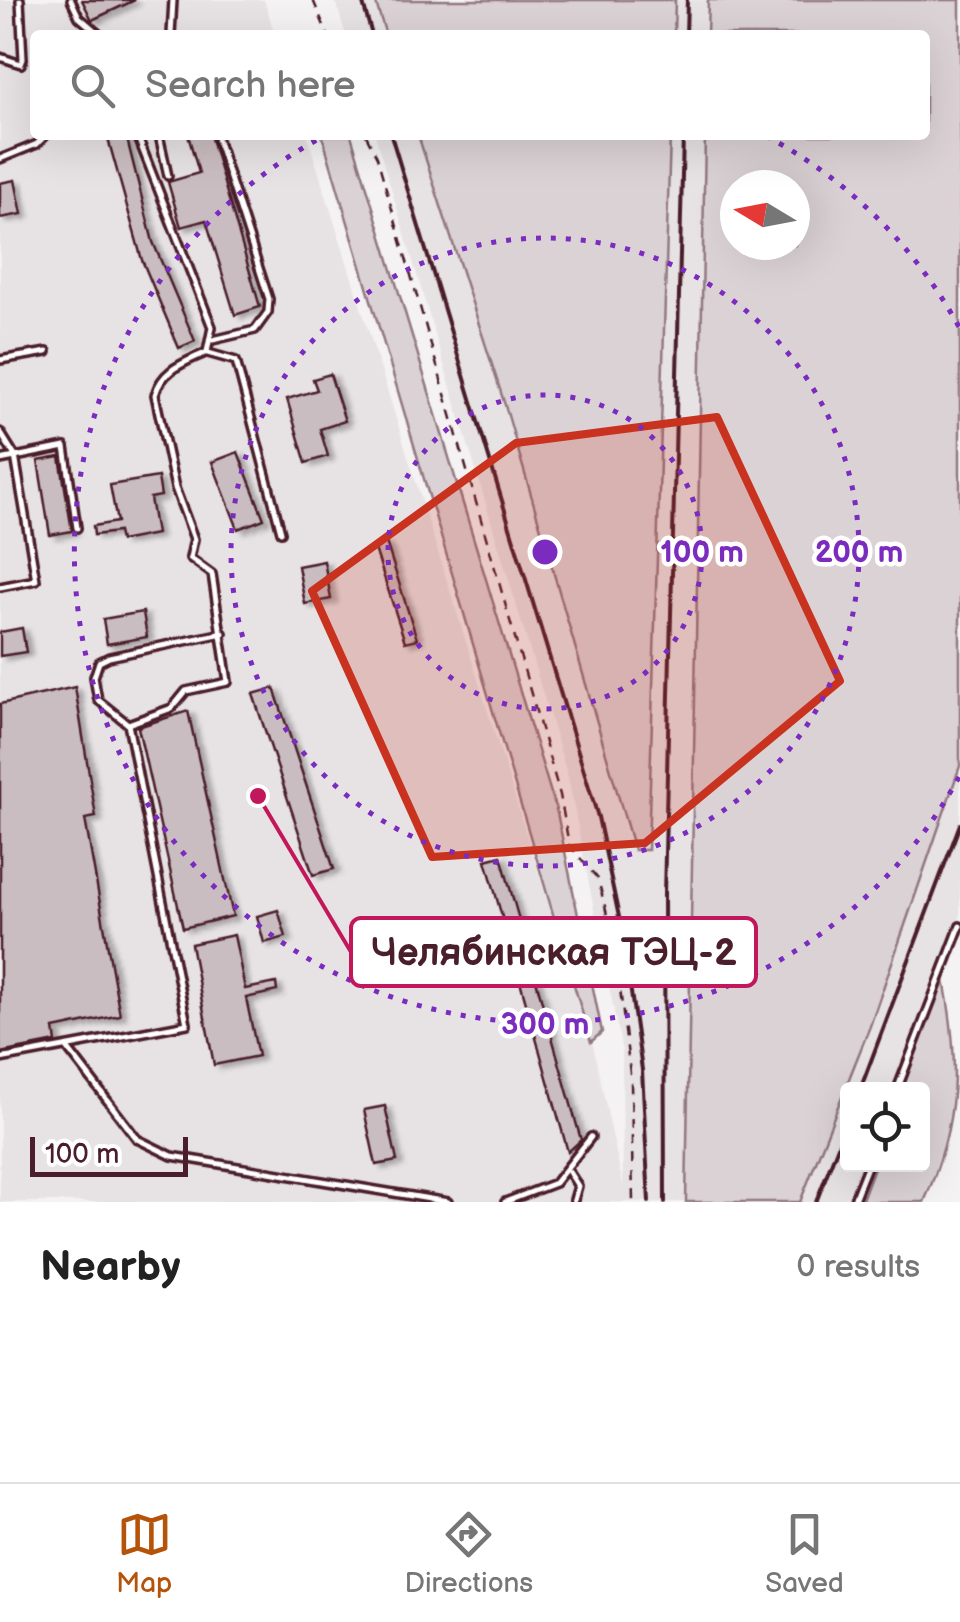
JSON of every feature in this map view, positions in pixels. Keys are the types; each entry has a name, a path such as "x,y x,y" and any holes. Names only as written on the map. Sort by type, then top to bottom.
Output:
{"lane":[{"path":"0,56 21,64 23,59 20,0"},
{"path":"71,0 79,17 94,30"},
{"path":"171,30 172,0"},
{"path":"0,159 41,140"},
{"path":"128,724 172,708 186,691 228,682 224,633 212,574 190,558 194,540 175,488 155,395 158,381 170,371 207,352 213,340 212,328 139,140"},
{"path":"160,140 168,176"},
{"path":"213,340 255,330 268,312 270,299 218,140"},
{"path":"0,360 48,352"},
{"path":"207,352 236,360 281,532"},
{"path":"0,432 15,456 36,580 0,587"},
{"path":"0,460 66,447 77,528"},
{"path":"0,1059 187,1024 128,724 98,700 94,677 99,662 224,633"},
{"path":"900,1082 960,926"},
{"path":"68,1049 137,1139 172,1156 448,1202"},
{"path":"505,1202 556,1184 569,1172 591,1138"},
{"path":"569,1172 578,1186 573,1201"},
{"path":"853,1202 865,1172"}],"path":[{"path":"313,0 326,30"},
{"path":"368,140 377,157 560,795 570,845 598,879 615,946 631,1082 633,1202"}],"highlighted area":[{"path":"717,417 840,681 645,843 432,857 312,591 516,443"}],"shaded area":[{"path":"0,0 264,0 273,30 30,30 30,140 309,140 593,1046 623,1185 622,1051 568,777 377,140 420,140 505,405 634,850 648,849 670,140 705,140 686,1202 0,1202"},
{"path":"335,0 375,0 384,30 344,30"},
{"path":"375,0 675,0 674,30 384,30"},
{"path":"675,0 708,0 707,30 674,30"},
{"path":"708,0 960,0 960,766 870,1026 848,1082 840,1082 840,1101 800,1202 686,1202 705,140 930,140 930,30 707,30"},
{"path":"323,140 353,140 557,813 602,1032 591,1042"},
{"path":"420,140 670,140 648,850 634,850 505,405"},
{"path":"960,766 960,935 905,1082 848,1082"},
{"path":"943,975 954,1063 950,1117 936,1172 924,1202 861,1202 872,1172 930,1172 930,1082 905,1082"},
{"path":"840,1101 840,1172 872,1172 861,1202 800,1202"}],"building":[{"path":"82,0 135,0 92,20"},
{"path":"108,140 127,140 153,242 195,341 179,348 142,260"},
{"path":"189,140 211,140 260,307 235,315 206,220 181,227 168,182 199,173"},
{"path":"15,180 22,214 0,218 0,183"},
{"path":"330,374 345,421 320,429 328,456 306,463 287,399 317,390 313,379"},
{"path":"238,452 264,519 238,529 212,462"},
{"path":"60,457 72,531 50,535 38,461"},
{"path":"158,477 161,496 150,498 156,534 120,541 118,532 94,535 93,526 117,522 110,485"},
{"path":"386,542 417,639 405,642 374,546"},
{"path":"324,561 331,599 305,604 298,566"},
{"path":"143,612 147,637 107,644 103,619"},
{"path":"22,628 26,652 0,656 0,632"},
{"path":"75,687 96,817 85,819 120,1015 54,1029 56,1042 0,1053 0,704"},
{"path":"274,688 334,869 313,875 253,694"},
{"path":"188,711 233,916 183,928 138,727"},
{"path":"501,856 581,1140 568,1152 486,860"},
{"path":"278,910 286,937 264,943 257,916"},
{"path":"234,935 245,989 276,983 277,991 246,998 258,1056 214,1065 191,944"},
{"path":"385,1106 397,1161 376,1165 364,1110"}],"railway":[{"path":"362,0 371,30"},
{"path":"686,30 687,0"},
{"path":"393,140 598,817 623,936 642,1070 649,1202"},
{"path":"665,1202 664,894 683,140"},
{"path":"863,1082 960,824"},
{"path":"816,1202 840,1140"}],"place":[{"name":"Челябинская ТЭЦ-2","path":"258,796"}]}
